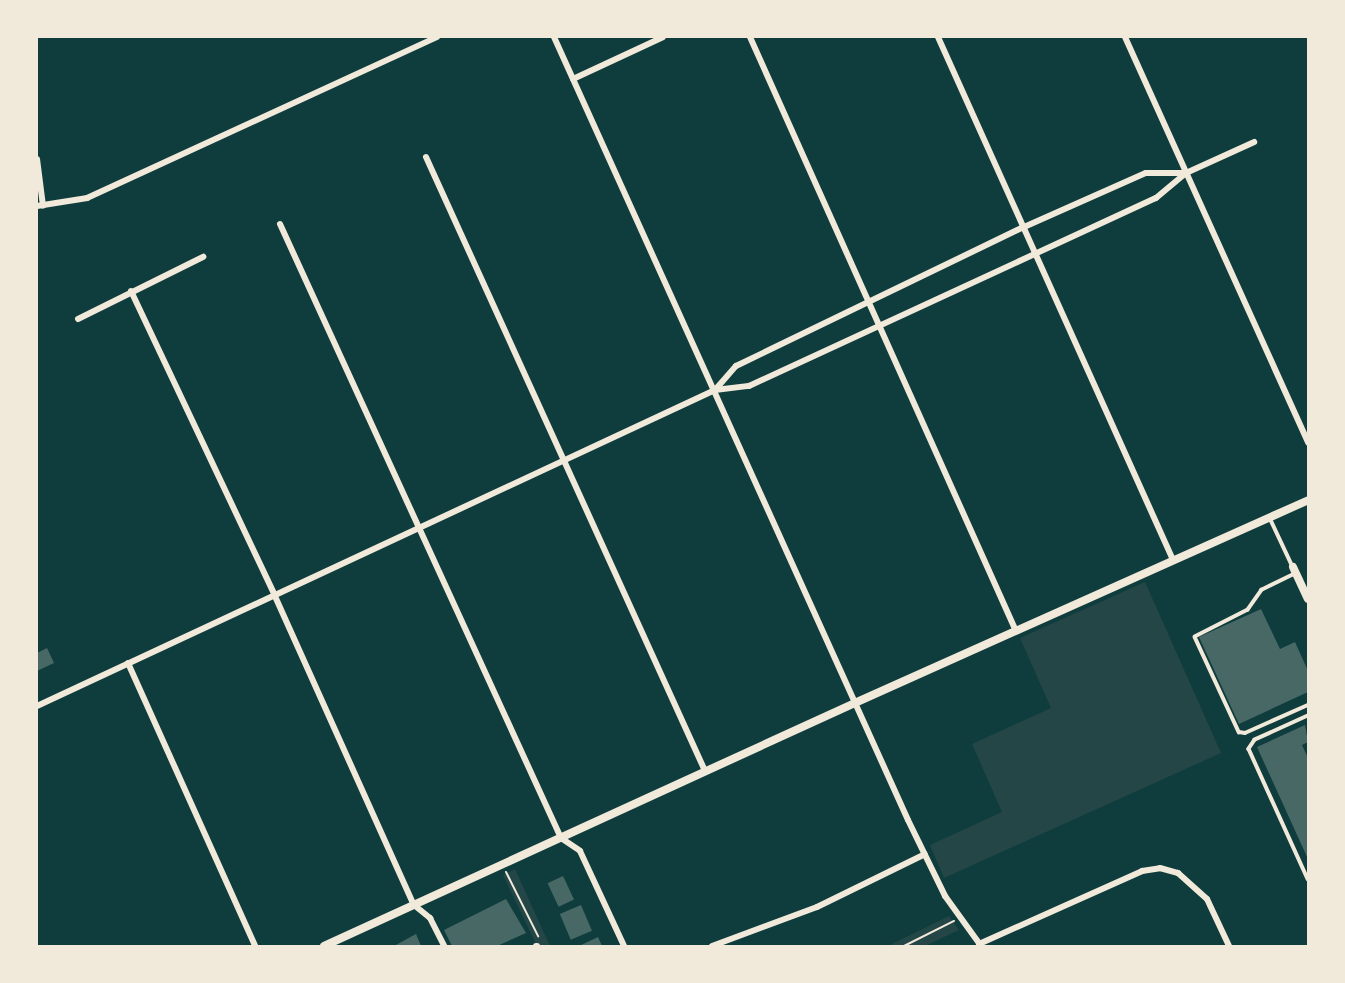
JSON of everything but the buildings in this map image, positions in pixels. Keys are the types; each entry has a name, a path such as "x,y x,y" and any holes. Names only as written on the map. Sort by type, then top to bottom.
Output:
{"street":[{"path":"37,159 40,206 87,198 438,37"},
{"path":"554,37 945,897 980,945 1142,871 1160,868 1178,873 1207,900 1228,946"},
{"path":"573,79 663,37"},
{"path":"750,37 1016,631"},
{"path":"938,37 1172,560"},
{"path":"1125,37 1308,443"},
{"path":"37,706 715,390 749,386 1156,198 1186,173 1254,142"},
{"path":"426,157 705,771"},
{"path":"715,390 736,366 1024,227 1146,173 1186,173"},
{"path":"280,225 561,838 580,851 624,946"},
{"path":"78,319 203,257"},
{"path":"131,291 274,594 414,905 430,918 444,946"},
{"path":"324,946 857,702 1308,500"},
{"path":"1295,571 1308,599"},
{"path":"128,663 255,946"},
{"path":"712,946 817,908 925,854"}],"lane":[{"path":"1270,518 1295,571 1262,590 1248,610 1195,638 1239,732 1245,733 1308,705"},
{"path":"1308,716 1255,740 1249,749 1308,879"}],"path":[{"path":"502,864 538,936"},
{"path":"904,946 961,917"}],"shaded area":[{"path":"1145,582 1221,753 944,878 930,845 1002,812 972,744 1051,708 1020,638"},
{"path":"515,869 550,946 537,946 503,875"},
{"path":"949,916 959,930 925,946 888,946"}]}
